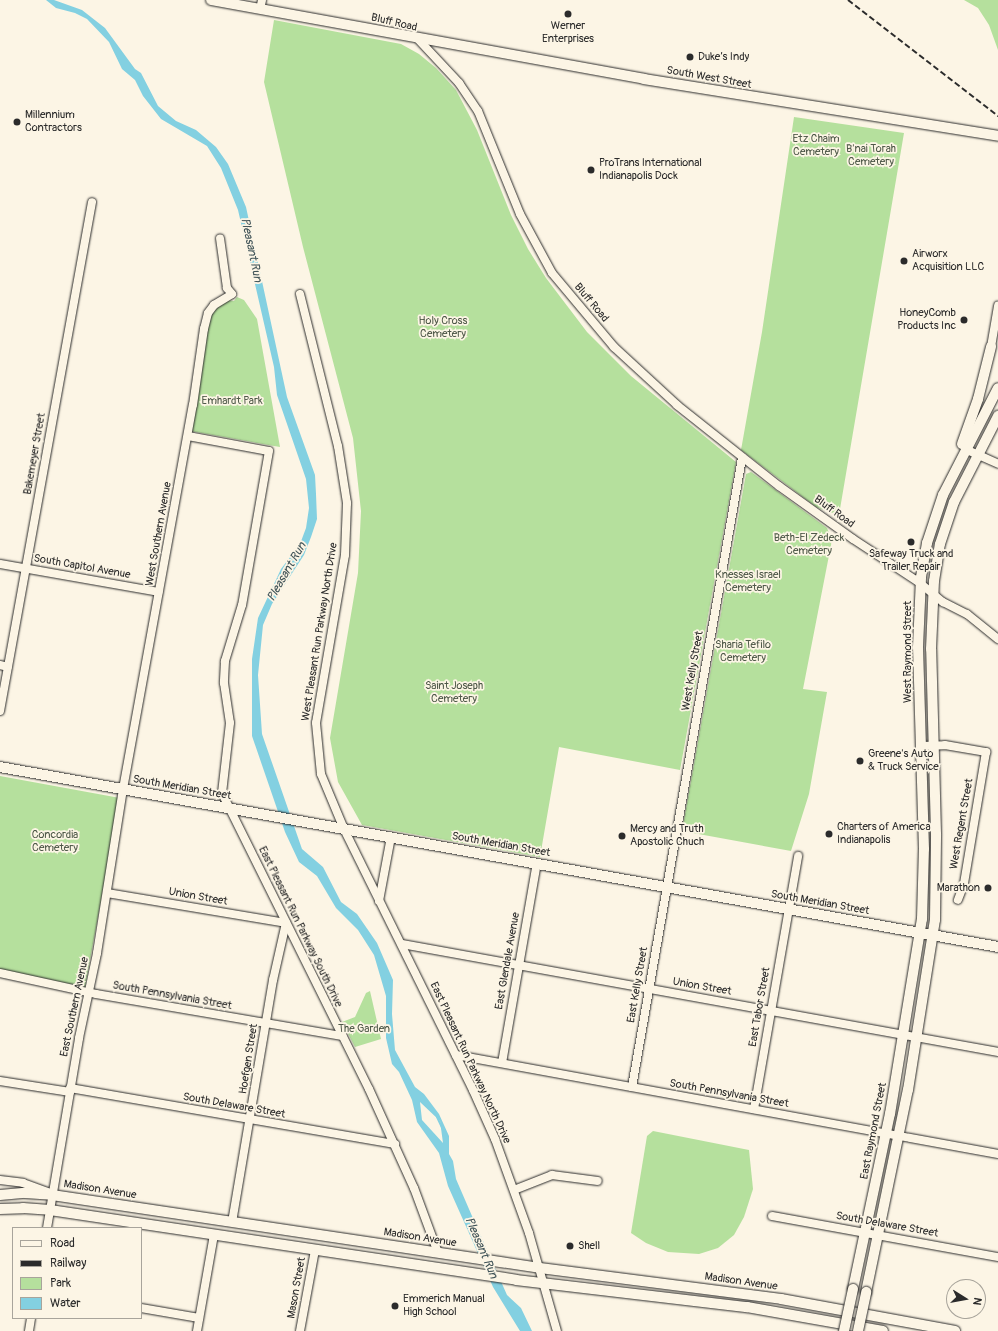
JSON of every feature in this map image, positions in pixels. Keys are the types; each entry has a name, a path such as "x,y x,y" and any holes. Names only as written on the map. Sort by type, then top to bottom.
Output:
{"main road":[{"name":"Bluff Road","path":"211,0 261,5 417,38"},
{"name":"South West Street","path":"417,38 771,101 998,136"},
{"path":"953,472 975,410 991,347"},
{"name":"West Raymond Street","path":"920,933 924,873 918,647 920,583 932,527 953,472 998,388"},
{"name":"West Raymond Street","path":"933,936 937,877 933,592 938,555 949,516 976,455 998,416"},
{"name":"South Meridian Street","path":"0,767 998,947"},
{"name":"East Raymond Street","path":"844,1331 886,1134 904,1035 920,933"},
{"path":"858,1331 899,1136 933,936"},
{"name":"Madison Avenue","path":"0,1195 25,1193 52,1195 540,1268 781,1299 955,1331"},
{"path":"0,1209 50,1210 472,1274 747,1307 883,1331"}],"street":[{"name":"Bluff Road","path":"417,38 459,83 478,111 526,228 542,258 570,297 628,360 665,395 742,458 835,527 920,583 944,602 967,614 998,639"},
{"name":"Bakemeyer Street","path":"0,711 4,666 26,568 92,202"},
{"name":"West Southern Avenue","path":"123,789 188,436 206,318 214,305 232,294 227,288 220,238"},
{"name":"West Pleasant Run Parkway North Drive","path":"300,294 338,446 347,503 345,555 316,735 317,756 325,788 344,829"},
{"path":"991,347 998,306"},
{"name":"East Pleasant Run Parkway South Drive","path":"188,436 269,451 242,605 224,661 224,680 230,723 221,785 229,808 395,1144 438,1253"},
{"path":"965,449 998,464"},
{"name":"West Kelly Street","path":"667,887 742,458"},
{"name":"South Capitol Avenue","path":"0,564 159,592"},
{"path":"921,746 934,746"},
{"name":"West Regent Street","path":"934,746 986,752 964,884 958,900"},
{"name":"East Southern Avenue","path":"47,1227 70,1090 107,893 123,789"},
{"name":"East Pleasant Run Parkway North Drive","path":"344,829 402,944 490,1128 514,1190 540,1268 557,1331"},
{"path":"379,901 391,837"},
{"name":"East Tabor Street","path":"754,1109 798,856"},
{"name":"East Glendale Avenue","path":"502,1063 537,863"},
{"name":"East Kelly Street","path":"632,1087 667,887"},
{"name":"Union Street","path":"107,893 286,923"},
{"name":"Hoefgen Street","path":"232,1222 266,1024 286,923"},
{"name":"Union Street","path":"402,944 998,1052"},
{"name":"South Pennsylvania Street","path":"0,973 266,1024 342,1036"},
{"name":"South Pennsylvania Street","path":"456,1055 998,1154"},
{"name":"South Delaware Street","path":"0,1081 70,1090 395,1144"},
{"path":"514,1190 552,1175 598,1181"},
{"path":"0,1180 23,1183 52,1195"},
{"name":"South Delaware Street","path":"772,1216 998,1257"},
{"path":"197,1331 214,1235"},
{"name":"Mason Street","path":"300,1331 315,1250"},
{"path":"142,1308 199,1318"},
{"path":"29,1331 31,1319"}],"green space":[{"path":"964,0 998,0 998,50 989,25 978,8"},
{"name":"Holy Cross Cemetery","path":"274,20 401,44 419,54 436,68 456,90 477,130 511,215 528,249 546,278 587,332 631,376 736,462 680,770 559,747 540,857 362,825 338,782 330,738 358,573 361,511 353,438 303,247 264,82"},
{"path":"794,117 904,133 840,509 832,513 816,507 741,450 762,332"},
{"name":"Emhardt Park","path":"237,297 244,300 257,319 280,447 190,431 211,308 225,300 234,301"},
{"path":"751,472 827,528 832,540 803,689 827,692 809,794 791,851 682,831 746,474"},
{"name":"Concordia Cemetery","path":"0,776 120,798 85,987 0,970"},
{"name":"The Garden","path":"370,991 381,1039 355,1047 342,1022 355,1017 366,993"},
{"path":"653,1131 749,1150 753,1189 744,1217 734,1235 718,1248 699,1254 668,1252 646,1243 631,1233 647,1136"}],"water":[{"name":"Pleasant Run","path":"46,0 54,0 82,10 105,28 135,69 141,73 158,106 176,121 196,130 216,147 228,164 246,207 287,397 315,475 317,519 304,555 272,604 263,625 258,675 262,734 302,849 323,867 341,902 357,914 377,943 393,980 392,1014 395,1050 415,1087 424,1094 439,1114 449,1136 449,1154 453,1161 456,1179 507,1295 521,1308 532,1331 520,1331 493,1287 448,1186 439,1153 417,1122 412,1100 399,1072 392,1064 386,1038 386,996 374,955 358,930 336,908 317,876 299,862 285,832 252,736 252,659 258,618 281,569 300,544 306,528 309,508 306,479 277,395 274,367 238,210 221,168 207,146 161,119 143,96 135,80 122,69 109,42 87,19 75,13 56,8","holes":["420,1102 440,1121 443,1143 422,1120"]}],"waterway":[{"name":"Pleasant Run","path":"437,1117 443,1130"}],"railway":[{"path":"848,0 998,116"}],"place":[{"name":"Werner Enterprises","path":"568,14"},
{"name":"Duke’s Indy","path":"690,57"},
{"name":"Millennium Contractors","path":"17,122"},
{"name":"ProTrans International Indianapolis Dock","path":"591,170"},
{"name":"Airworx Acquisition LLC","path":"904,261"},
{"name":"HoneyComb Products Inc","path":"964,320"},
{"name":"Safeway Truck and Trailer Repair","path":"911,542"},
{"name":"Greene's Auto & Truck Service","path":"860,761"},
{"name":"Charters of America Indianapolis","path":"829,834"},
{"name":"Mercy and Truth Apostolic Chuch","path":"622,836"},
{"name":"Marathon","path":"988,888"},
{"name":"Shell","path":"570,1246"},
{"name":"Emmerich Manual High School","path":"395,1306"}],"park label":[{"name":"Etz Chaim Cemetery","path":"816,146"},
{"name":"B'nai Torah Cemetery","path":"871,156"},
{"name":"Beth-El Zedeck Cemetery","path":"809,545"},
{"name":"Knesses Israel Cemetery","path":"748,582"},
{"name":"Sharia Tefilo Cemetery","path":"743,652"},
{"name":"Saint Joseph Cemetery","path":"454,693"}]}
